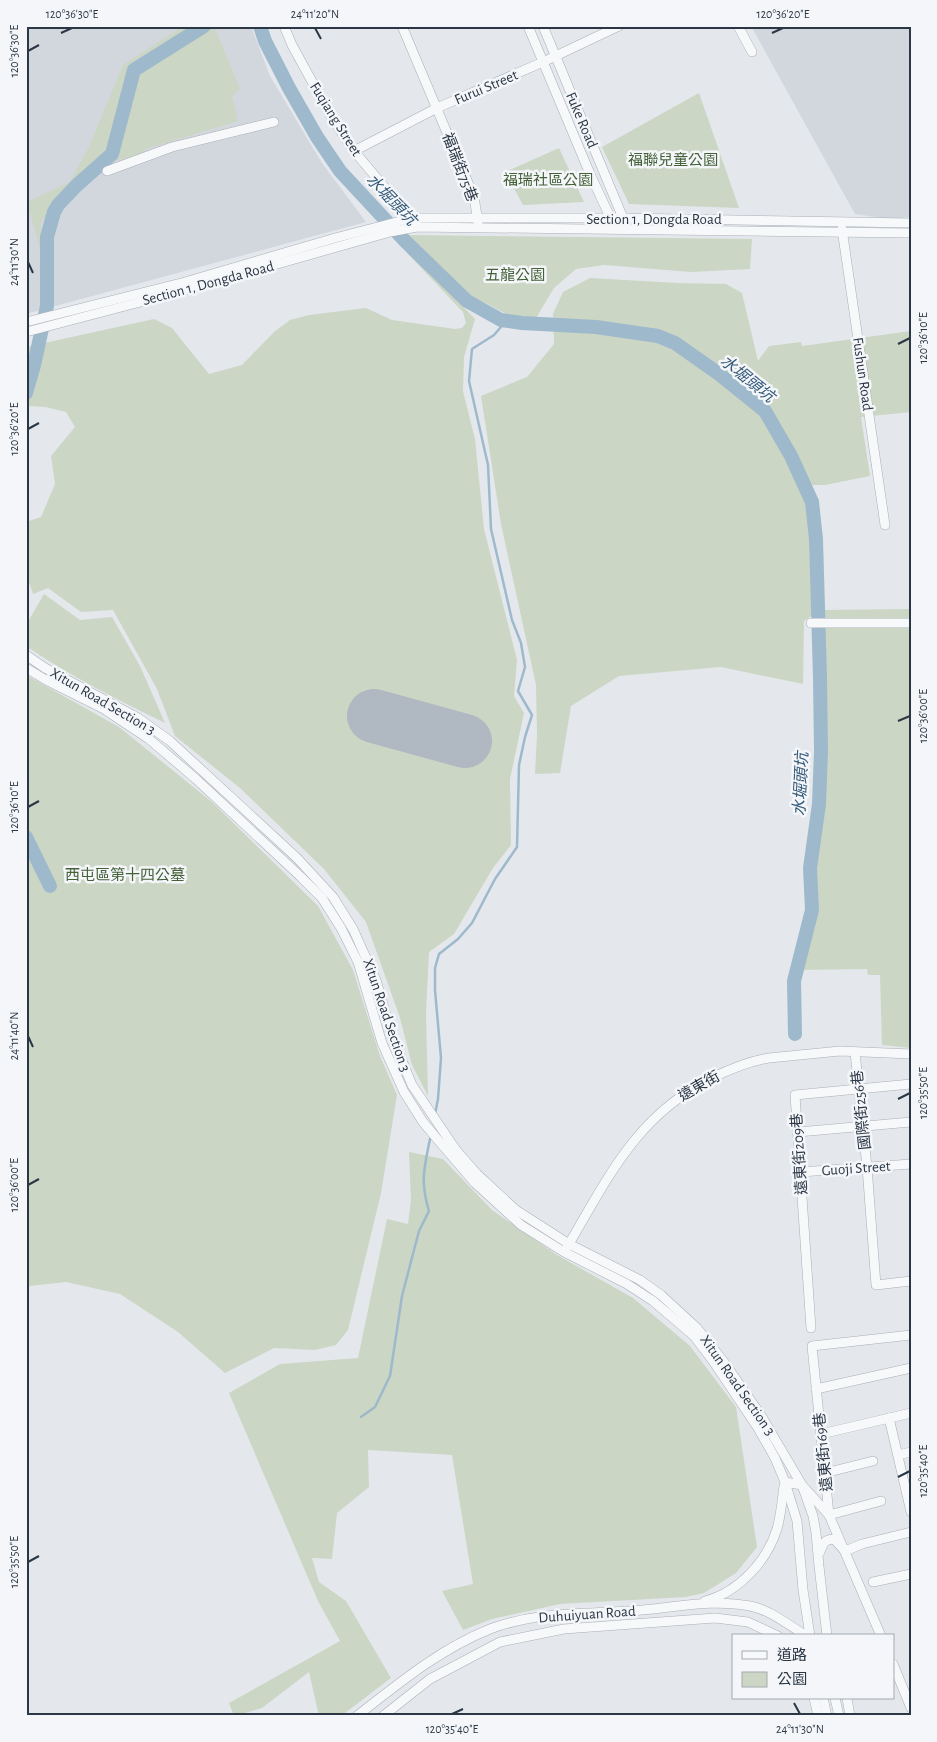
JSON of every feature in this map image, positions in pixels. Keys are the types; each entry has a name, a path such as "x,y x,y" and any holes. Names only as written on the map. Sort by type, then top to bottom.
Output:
{"street":[{"name":"Fuqiang Street","path":"284,26 292,45 333,120 354,151 418,227"},
{"name":"福瑞街75巷","path":"402,26 474,197 478,223"},
{"name":"Fuke Road","path":"528,26 610,219 622,229"},
{"name":"Fuke Road","path":"543,26 623,218 622,229"},
{"name":"Furui Street","path":"354,151 437,108 544,62 619,26"},
{"path":"738,26 752,52"},
{"path":"107,171 172,147 274,122"},
{"name":"Section 1, Dongda Road","path":"28,326 412,218 478,223 622,229 842,233 895,228 911,223"},
{"name":"Section 1, Dongda Road","path":"51,320 172,294 390,232 418,227 623,218 841,223 895,228 911,233"},
{"name":"Fushun Road","path":"841,223 885,526"},
{"path":"812,623 911,623"},
{"name":"Xitun Road Section 3","path":"26,655 45,668 138,718 170,741 297,858 338,905 363,949 376,980 393,1039 412,1085 456,1150 477,1174 510,1204 566,1248 640,1280 661,1295 697,1328 724,1362 762,1417 802,1485"},
{"name":"Xitun Road Section 3","path":"26,668 104,709 149,739 196,779 322,898 341,928 358,962 382,1043 404,1092 423,1122 474,1183 521,1225 566,1248 640,1292 694,1336 758,1428 775,1458 797,1521 802,1590 808,1634"},
{"name":"遠東街","path":"566,1248 616,1164 634,1140 654,1118 690,1089 730,1069 759,1060 840,1051 911,1054"},
{"name":"國際街256巷","path":"855,1052 867,1167 876,1285 911,1281"},
{"name":"遠東街209巷","path":"811,1328 795,1094 911,1084"},
{"path":"798,1132 911,1122"},
{"name":"Guoji Street","path":"800,1172 911,1164"},
{"name":"遠東街169巷","path":"830,1515 812,1346 911,1335"},
{"path":"816,1389 911,1368"},
{"path":"821,1434 911,1413"},
{"path":"889,1418 909,1494 911,1512"},
{"path":"898,1455 911,1452"},
{"path":"825,1473 874,1461"},
{"path":"690,1605 721,1595 747,1576 758,1565 772,1542 778,1527 784,1482 802,1485 830,1515 880,1634"},
{"path":"802,1485 813,1516 816,1533 827,1634"},
{"path":"830,1515 882,1501"},
{"path":"845,1551 862,1544 911,1532"},
{"path":"819,1566 823,1543 828,1539 834,1539 845,1551"},
{"path":"873,1582 911,1574"},
{"name":"Duhuiyuan Road","path":"357,1716 431,1659 490,1629 556,1614 628,1611 714,1604 751,1606 804,1634"},
{"name":"Duhuiyuan Road","path":"383,1716 430,1679 500,1642 564,1629 715,1618 748,1622 774,1634"},
{"path":"894,1666 911,1708"},
{"path":"814,1700 818,1716"},
{"path":"823,1700 827,1716"},
{"path":"835,1700 839,1716"},
{"path":"846,1700 850,1716"}],"shaded area":[{"path":"26,26 251,26 270,76 322,163 366,222 26,314"},
{"path":"751,26 911,26 911,217 889,219 855,214"}],"green space":[{"path":"183,26 214,26 240,89 232,96 238,121 146,149 142,154 90,171 58,194 50,212 41,222 40,249 27,202 70,182 89,147 123,65"},
{"name":"福聯兒童公園","path":"699,93 739,208 629,204 602,147"},
{"name":"福瑞社區公園","path":"559,148 584,202 523,205 505,172"},
{"name":"五龍公園","path":"406,235 752,239 750,269 691,272 604,265 576,269 554,288 536,318 517,318 471,298"},
{"path":"407,248 475,319 464,357 463,391 475,439 484,529 517,660 514,696 524,713 510,779 511,845 493,868 454,934 429,952 426,1013 428,1096 412,1065 400,1018 366,922 324,869 240,788 175,736 157,689 113,610 81,612 48,588 33,594 26,573 26,522 41,517 55,484 51,456 75,427 66,412 45,407 26,406 26,347 154,319 172,328 209,374 242,365 274,332 290,320 309,315 366,308 392,320 455,329 462,328 466,323 463,312 407,253"},
{"path":"590,278 726,284 742,293 758,361 769,346 801,342 802,346 911,331 911,412 861,417 870,476 825,485 810,485 816,507 823,557 820,610 804,621 803,684 721,667 619,676 571,706 560,773 535,774 537,735 536,685 501,524 481,396 527,377 554,344 553,314 563,292"},
{"path":"44,594 80,620 112,617 140,666 165,723 77,677 26,646 26,625"},
{"path":"911,609 911,1048 882,1045 880,975 868,975 867,969 799,970 815,909 812,868 821,804 823,751 822,678 819,635 820,610"},
{"name":"西屯區第十四公墓","path":"26,675 119,727 212,802 318,906 353,970 380,1056 397,1095 381,1193 348,1330 336,1345 315,1350 274,1348 225,1373 178,1332 120,1294 66,1282 30,1286 26,1289"},
{"path":"409,1152 443,1159 492,1210 557,1255 633,1298 690,1346 736,1407 757,1547 736,1573 704,1593 686,1597 560,1604 492,1619 463,1630 442,1591 473,1584 452,1455 368,1450 369,1487 337,1513 332,1559 312,1558 319,1582 346,1601 391,1678 341,1716 319,1716 309,1672 262,1708 234,1716 229,1703 340,1641 318,1601 229,1393 280,1364 358,1358 387,1219 408,1224 411,1200"}],"waterway":[{"path":"26,393 47,306 47,237 54,212 76,186 112,154 134,70 204,26"},
{"name":"水堀頭坑","path":"260,26 265,41 289,88 317,137 340,171 405,241 467,301 501,320 596,327 658,336 675,343 719,374 765,411 791,456 812,502 816,539 821,751 819,804 810,868 812,910 794,981 795,1034"},
{"path":"435,1114 441,1058 435,968 439,954 458,939 472,923 495,879 517,847 519,765 532,715 518,691 525,667 521,643 512,620 491,529 488,465 469,381 472,349 494,335 506,321"},
{"path":"26,837 50,886"},
{"path":"361,1417 375,1407 390,1376 402,1296 419,1231 429,1211 426,1201 424,1175 430,1139"}],"runway":[{"path":"374,716 465,741"}]}
